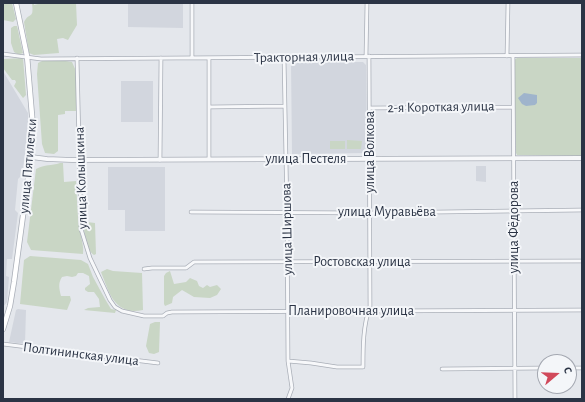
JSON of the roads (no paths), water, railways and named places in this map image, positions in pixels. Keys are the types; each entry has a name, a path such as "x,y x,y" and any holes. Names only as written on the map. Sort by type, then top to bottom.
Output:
{"main road":[{"name":"улица Пятилетки","path":"3,329 10,306 14,282 31,157 33,121 27,56 16,3"}],"street":[{"path":"192,3 192,57"},
{"name":"улица Волкова","path":"288,361 337,367 363,367 363,337 370,306 370,108 367,56 367,3"},
{"path":"507,56 508,3"},
{"name":"Тракторная улица","path":"3,54 27,56 37,59 582,55"},
{"name":"улица Фёдорова","path":"513,56 515,399"},
{"name":"улица Ширшова","path":"284,57 288,262 288,361 292,388 288,399"},
{"name":"улица Колышкина","path":"77,58 81,229 90,258 110,300 115,307 122,311"},
{"path":"160,58 160,160"},
{"path":"209,58 209,159"},
{"path":"209,107 285,106"},
{"name":"2-я Короткая улица","path":"370,108 513,107"},
{"name":"улица Пестеля","path":"31,157 79,160 582,158"},
{"name":"улица Муравьёва","path":"191,212 370,213 582,210"},
{"name":"Ростовская улица","path":"144,269 186,268 194,262 582,261"},
{"name":"Планировочная улица","path":"122,311 144,316 163,316 172,312 582,310"},
{"name":"Полтининская улица","path":"3,344 158,364"},
{"path":"442,369 537,368"}],"water":[{"path":"524,93 537,95 537,103 535,105 526,106 522,104 518,98"}]}
